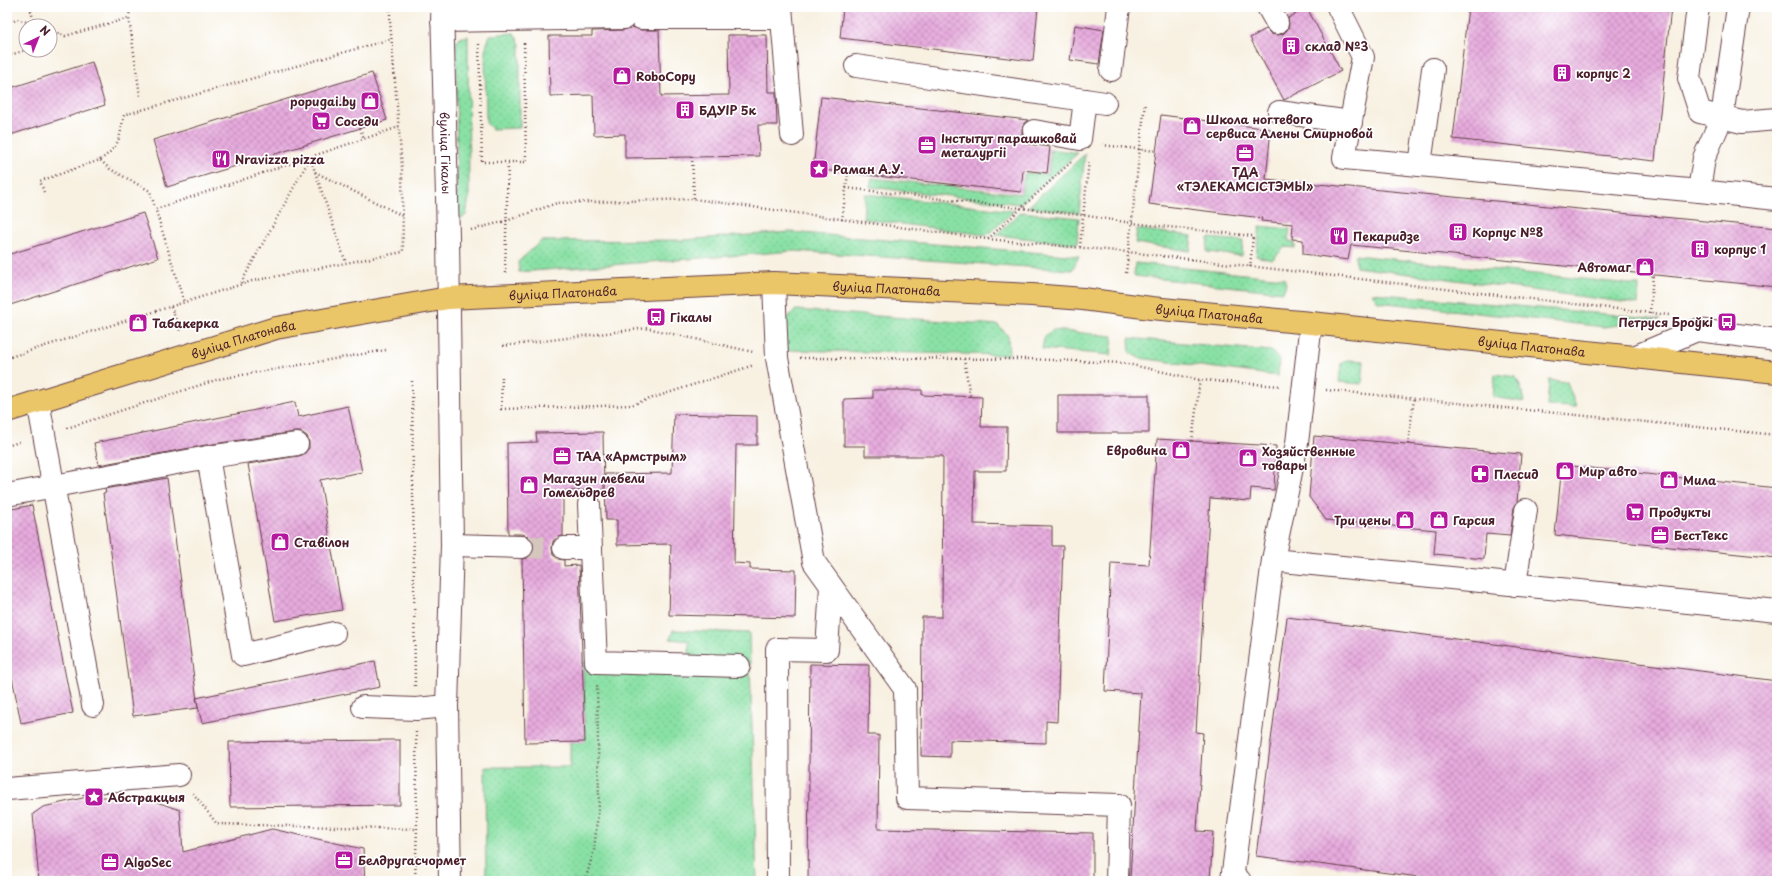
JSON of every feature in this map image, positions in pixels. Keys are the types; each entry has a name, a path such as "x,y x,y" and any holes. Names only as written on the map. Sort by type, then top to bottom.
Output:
{"main road":[{"name":"вуліца Платонава","path":"7,411 276,328 448,298 774,283 1032,295 1083,299 1151,308 1311,323 1777,372"}],"street":[{"path":"1111,70 1119,7"},
{"path":"1338,7 1363,57 1344,158 1699,190 1777,199"},
{"path":"1698,7 1689,78 1700,112 1742,122 1777,119"},
{"path":"1699,190 1704,158 1722,117 1738,7"},
{"path":"442,14 478,20 633,18 781,13 792,135"},
{"name":"вуліца Гікалы","path":"442,14 448,236 452,545 447,706 450,881"},
{"path":"856,66 1095,101 1080,139 1034,131"},
{"path":"1420,164 1433,69"},
{"path":"1279,112 1351,122"},
{"path":"774,283 777,358 814,562 905,689 907,798 1119,805 1117,881"},
{"path":"1240,881 1232,880 1273,560 1297,443 1311,323"},
{"path":"1634,357 1697,330 1777,340"},
{"path":"38,401 93,705"},
{"path":"7,495 208,457 297,444"},
{"path":"208,457 243,655 334,633"},
{"path":"589,504 596,662 739,666"},
{"path":"1515,584 1526,510"},
{"path":"452,545 522,547"},
{"path":"564,548 591,548"},
{"path":"1273,560 1777,611"},
{"path":"778,881 777,649 827,650 831,586"},
{"path":"363,707 416,709 447,706"},
{"path":"7,789 179,776"}],"path":[{"path":"30,7 33,18"},
{"path":"130,7 129,18 140,96"},
{"path":"7,358 241,284 403,252 402,167 391,39 390,7"},
{"path":"58,33 66,36 129,18"},
{"path":"478,20 482,162 508,163 526,162 525,45 520,19"},
{"path":"14,21 18,20"},
{"path":"44,192 40,181 100,160 110,153 117,145 124,116 391,39"},
{"path":"7,56 18,53"},
{"path":"1126,273 1145,103"},
{"path":"156,209 399,127"},
{"path":"360,128 364,139"},
{"path":"1096,144 1156,151"},
{"path":"310,157 346,263"},
{"path":"241,284 310,157"},
{"path":"692,157 694,199"},
{"path":"100,160 110,169 150,191 184,302"},
{"path":"987,239 1074,160"},
{"path":"1080,247 1082,215 1090,160"},
{"path":"504,280 508,163"},
{"path":"315,172 403,216"},
{"path":"842,220 848,173"},
{"path":"846,188 1082,215 1131,223 1253,236 1250,267"},
{"path":"464,232 506,221 557,203 694,199 987,239 1128,252 1673,316"},
{"path":"1650,313 1653,274"},
{"path":"171,307 188,354"},
{"path":"503,346 647,328 777,358"},
{"path":"7,446 219,379 386,350"},
{"path":"964,360 970,396"},
{"path":"1123,363 1200,380 1304,388 1777,435"},
{"path":"1192,441 1200,380"},
{"path":"412,381 417,829 415,881"},
{"path":"1408,444 1414,399"},
{"path":"585,881 594,850 599,804 596,662"},
{"path":"179,776 217,824 417,829"}],"green space":[{"path":"514,33 520,44 520,128 492,129 486,123 485,50 490,35"},
{"path":"468,36 469,198 466,215 457,221 456,43 460,38"},
{"path":"1051,149 1078,153 1020,204 870,187 872,178 1021,194 1025,173 1048,174"},
{"path":"1085,154 1079,213 1028,207"},
{"path":"865,194 1014,211 987,235 863,219"},
{"path":"1021,212 1079,218 1077,244 996,235"},
{"path":"1260,226 1290,229 1288,240 1295,243 1295,248 1285,247 1272,260 1256,256"},
{"path":"1137,229 1192,236 1190,251 1135,243"},
{"path":"790,232 1079,256 1072,270 794,251 519,272 518,262 541,241 682,240"},
{"path":"1208,238 1243,241 1242,256 1207,252"},
{"path":"1355,255 1639,285 1638,304 1356,267"},
{"path":"1135,263 1284,278 1286,284 1283,292 1134,276"},
{"path":"1372,293 1661,319 1604,327 1378,302"},
{"path":"796,310 998,325 1008,336 1009,355 783,350 782,327 790,315"},
{"path":"1053,330 1113,336 1111,355 1042,349 1044,338"},
{"path":"1129,338 1271,351 1279,360 1278,376 1139,358 1130,353"},
{"path":"1347,360 1364,361 1362,384 1339,382 1341,364"},
{"path":"1495,374 1516,377 1521,388 1524,402 1493,397"},
{"path":"1549,380 1567,382 1576,407 1547,406"},
{"path":"673,630 749,633 757,881 486,881 485,767 570,767 570,742 585,741 583,662 689,665 689,641 670,639"}],"building":[{"path":"843,7 1038,7 1033,61 840,38"},
{"name":"корпус 2","path":"1468,7 1671,7 1655,161 1453,139"},
{"name":"склад №3","path":"1307,8 1341,71 1284,100 1250,38 1266,29 1271,34 1283,34 1288,29 1288,18"},
{"path":"1075,25 1104,30 1099,64 1070,60"},
{"name":"БДУІР 5к","path":"632,27 641,30 659,30 661,96 729,95 728,35 767,35 768,92 776,92 777,125 758,125 759,156 625,158 625,134 594,135 593,95 550,96 549,36 592,36 592,31 624,30"},
{"path":"92,62 105,105 7,136 7,89"},
{"path":"372,73 387,120 167,187 153,140"},
{"name":"Інстытут парашковай металургіі","path":"821,97 1028,120 1024,123 1022,136 1028,144 1050,147 1047,173 1023,170 1021,192 813,169"},
{"path":"1161,115 1271,129 1266,179 1777,228 1777,287 1351,245 1348,260 1303,254 1303,240 1292,239 1293,224 1261,221 1262,218 1149,204"},
{"path":"143,213 158,258 7,306 7,255"},
{"path":"873,390 922,390 922,395 982,397 981,427 1007,427 1006,471 975,471 974,524 1052,526 1052,546 1063,546 1057,722 1046,721 1046,743 950,740 950,757 921,756 922,617 942,617 943,456 865,456 865,446 844,446 844,399 873,398"},
{"path":"1058,395 1149,395 1149,433 1058,433"},
{"path":"295,402 298,417 348,406 362,472 320,480 342,610 275,621 248,464 304,454 309,448 307,436 301,432 295,432 206,445 99,465 94,443"},
{"path":"674,414 757,416 757,445 736,445 734,563 750,564 750,569 796,570 795,618 669,615 671,544 617,545 617,520 606,520 605,474 672,473"},
{"path":"603,432 604,490 563,491 563,536 558,537 553,541 552,548 553,555 558,559 564,560 564,566 579,565 585,742 525,743 522,559 528,558 532,554 534,547 533,541 528,536 522,534 508,534 507,443 537,442 536,433"},
{"path":"1314,436 1521,454 1517,502 1514,508 1510,536 1486,534 1484,559 1434,554 1436,530 1326,520 1309,497"},
{"path":"1157,439 1276,446 1274,490 1251,488 1250,501 1210,498 1196,732 1203,733 1197,831 1213,832 1210,881 1130,879 1141,693 1105,691 1111,563 1149,565"},
{"path":"1562,465 1777,488 1777,558 1555,535"},
{"path":"167,478 198,708 133,716 103,493 106,493 105,489"},
{"path":"32,505 73,713 21,723 7,651 7,510"},
{"path":"1287,617 1777,681 1777,881 1450,881 1256,856"},
{"path":"375,661 380,687 202,723 196,698"},
{"path":"810,664 869,665 868,735 879,735 878,829 1093,833 1093,881 808,881"},
{"path":"400,740 400,805 230,807 229,742"},
{"path":"87,797 142,797 180,810 183,852 272,829 363,849 365,881 39,881 33,814 43,807"}],"tunnel":[{"path":"522,547 564,548"}],"place":[{"name":"склад №3","path":"1291,46"},
{"name":"корпус 2","path":"1562,73"},
{"name":"RoboCopy","path":"622,76"},
{"name":"popugai.by","path":"370,101"},
{"name":"БДУІР 5к","path":"685,110"},
{"name":"Соседи","path":"321,121"},
{"name":"Школа ногтевого сервиса Алены Смирновой","path":"1192,126"},
{"name":"Інстытут парашковай металургіі","path":"927,145"},
{"name":"ТДА «ТЭЛЕКАМСІСТЭМЫ»","path":"1245,153"},
{"name":"Nravizza pizza","path":"221,159"},
{"name":"Раман А.У.","path":"819,169"},
{"name":"Корпус №8","path":"1458,232"},
{"name":"Пекаридзе","path":"1339,236"},
{"name":"корпус 1","path":"1700,249"},
{"name":"Автомаг","path":"1645,267"},
{"name":"Гікалы","path":"656,317"},
{"name":"Петруся Броўкі","path":"1727,322"},
{"name":"Табакерка","path":"138,323"},
{"name":"Евровина","path":"1181,450"},
{"name":"ТАА «Армстрым»","path":"562,456"},
{"name":"Хозяйственные товары","path":"1248,458"},
{"name":"Мир авто","path":"1565,471"},
{"name":"Плесид","path":"1480,474"},
{"name":"Мила","path":"1669,480"},
{"name":"Магазин мебели Гомельдрев","path":"529,485"},
{"name":"Продукты","path":"1635,512"},
{"name":"Три цены","path":"1405,520"},
{"name":"Гарсия","path":"1439,520"},
{"name":"БестТекс","path":"1660,535"},
{"name":"Ставілон","path":"280,542"},
{"name":"Абстракцыя","path":"94,797"},
{"name":"Белдругасчормет","path":"344,860"},
{"name":"AlgoSec","path":"110,862"}]}
